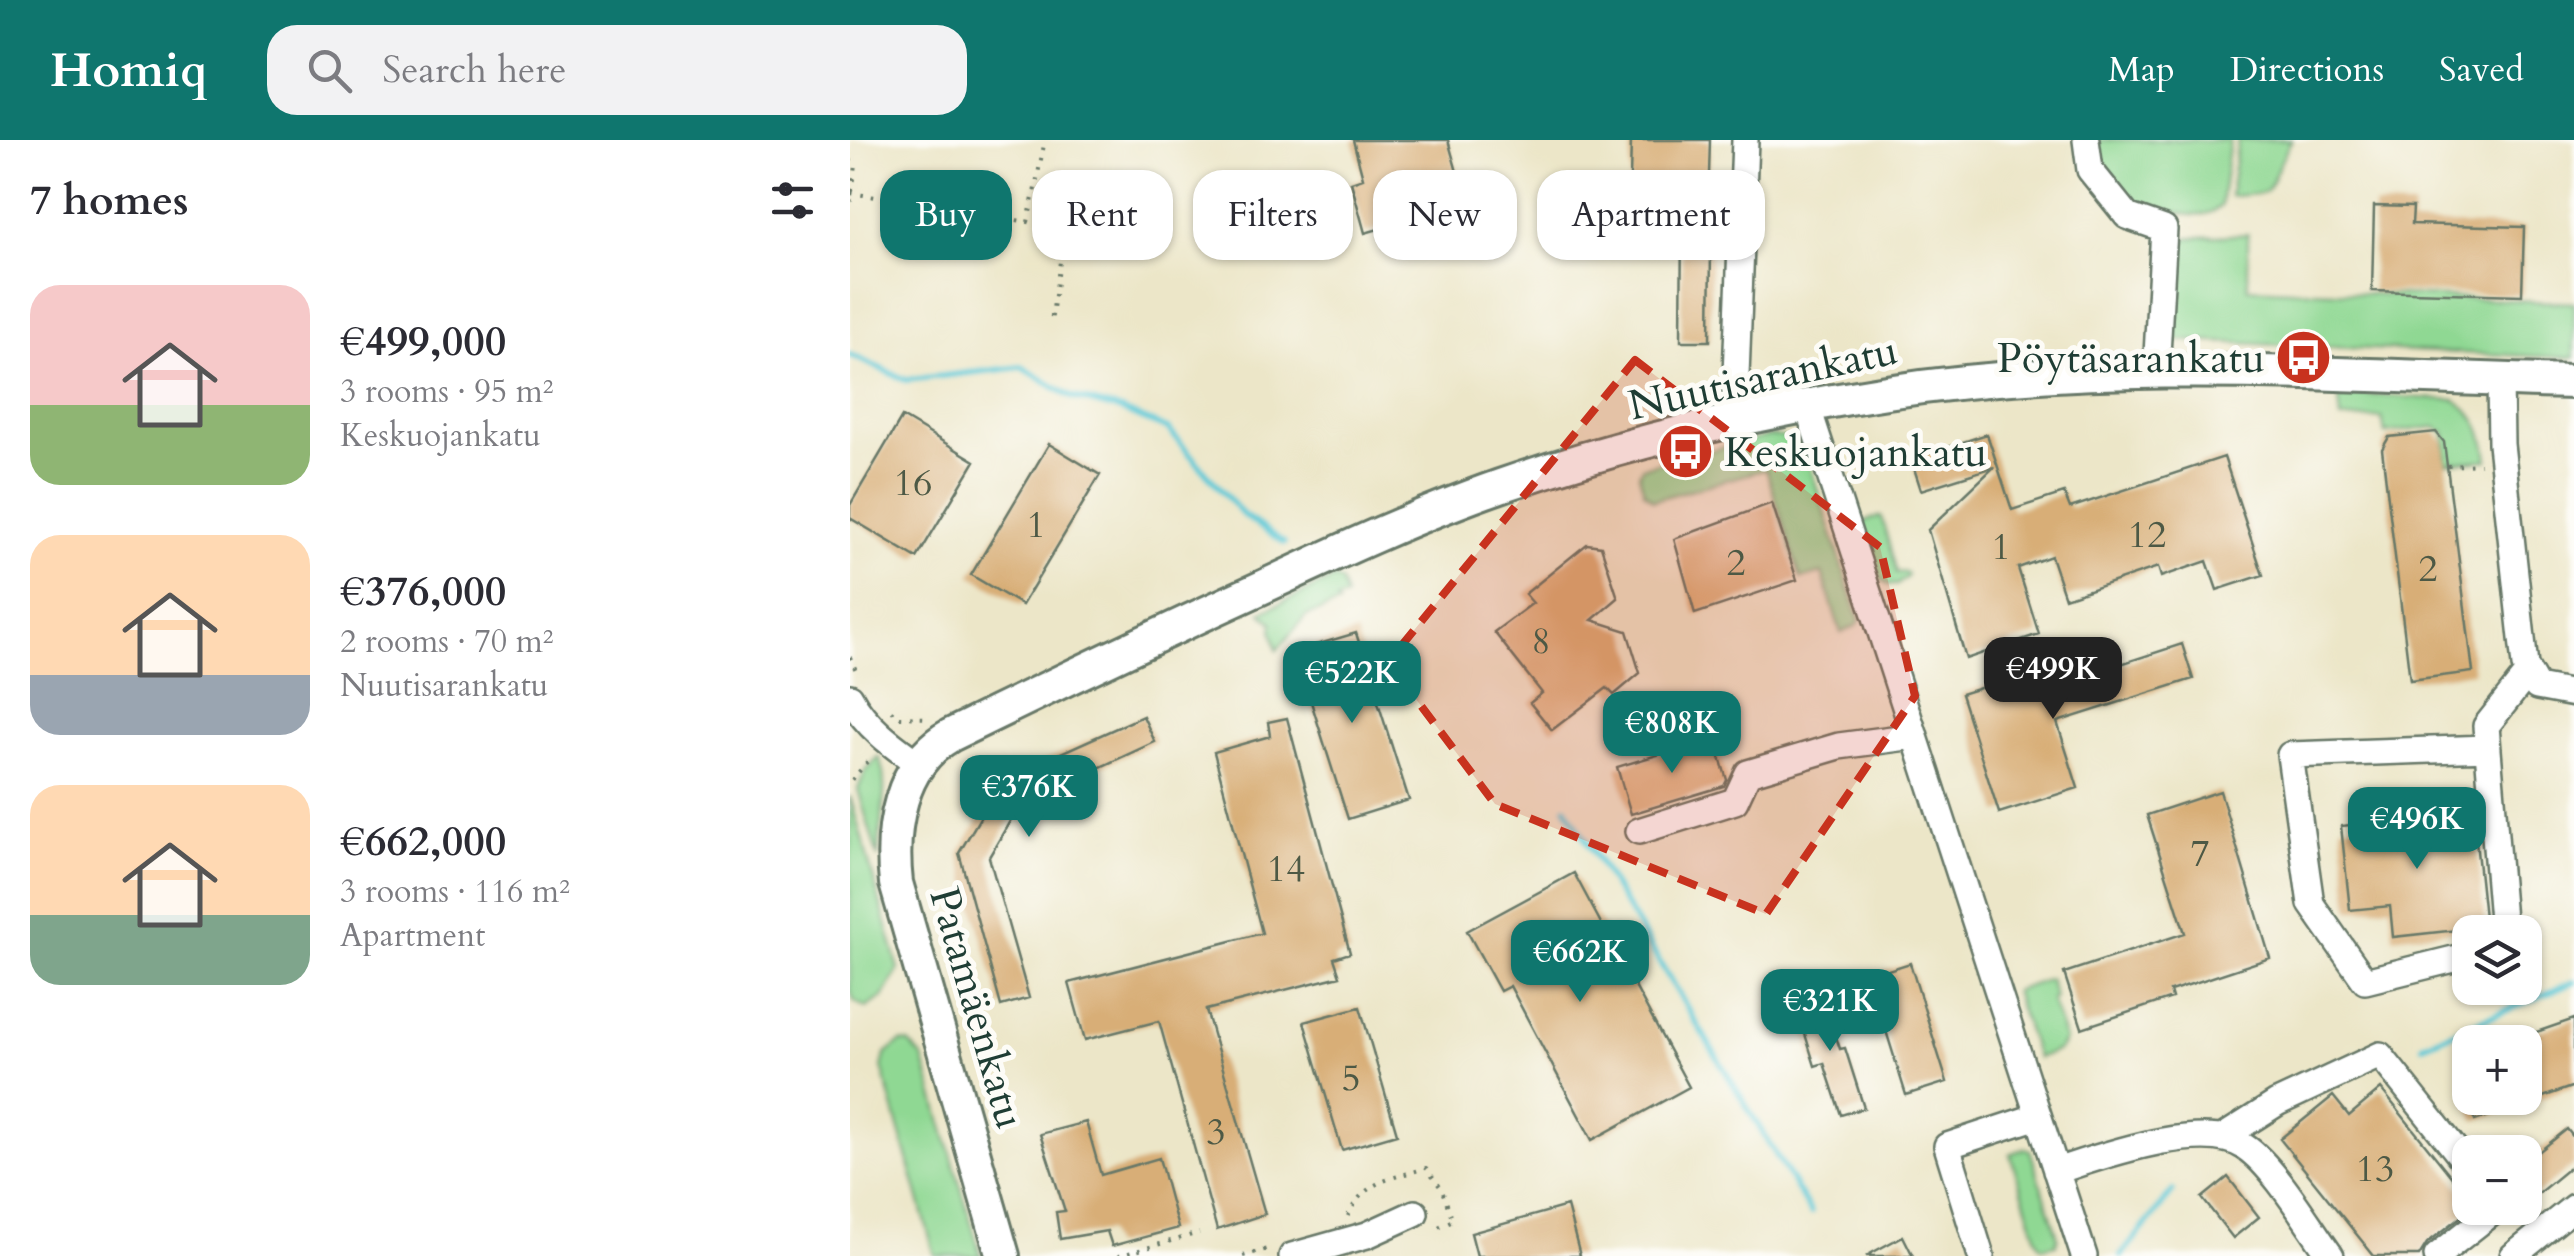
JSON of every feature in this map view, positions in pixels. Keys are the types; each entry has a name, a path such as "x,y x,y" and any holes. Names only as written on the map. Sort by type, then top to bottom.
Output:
{"main road":[{"name":"Nuutisarankatu","path":"920,765 936,744 951,735 1163,633 1416,519 1502,485 1739,420 1889,392 2044,376 2156,373 2574,382"},
{"name":"Patamäenkatu","path":"920,765 906,788 896,818 892,851 896,884 1003,1256"}],"street":[{"path":"1739,420 1735,402 1745,140"},
{"path":"2086,140 2090,170 2127,216 2164,229 2156,373"},
{"path":"2500,380 2501,444 2525,666 2537,687 2574,694"},
{"path":"1808,408 2080,1254"},
{"path":"2502,915 2486,726 2528,673"},
{"path":"856,689 884,739 920,765"},
{"path":"1639,832 1735,801 1748,773 1839,746 1915,736"},
{"path":"2452,959 2365,981 2311,904 2290,755 2488,748"},
{"path":"2222,1138 2278,1103 2380,1055 2452,1145"},
{"path":"1981,1256 1947,1146 2038,1116"},
{"path":"2056,1171 2152,1144 2194,1138 2222,1138 2242,1144 2260,1160 2331,1256"},
{"path":"2513,1256 2574,1207"},
{"path":"1286,1251 1367,1235 1415,1213"},
{"path":"2437,1256 2476,1225"}],"path":[{"path":"1028,222 1045,140"},
{"path":"850,160 856,166 850,204"},
{"path":"852,193 1065,228 1051,322"},
{"path":"2448,466 2490,463"},
{"path":"850,658 856,689"},
{"path":"880,704 900,717 944,715 951,735"},
{"path":"1342,1223 1360,1193 1386,1181 1426,1168 1441,1188"},
{"path":"1118,1256 1199,1233"},
{"path":"1243,1256 1286,1251"}],"highlighted area":[{"path":"1635,360 1880,547 1915,696 1766,914 1495,804 1388,662"}],"green space":[{"path":"2096,140 2230,140 2221,206 2198,215 2155,208 2148,216 2105,172"},
{"path":"2238,140 2292,140 2264,192 2230,196"},
{"path":"2248,234 2248,288 2574,303 2574,358 2171,340 2177,247 2186,238"},
{"path":"2342,395 2455,400 2479,426 2488,460 2447,463 2445,432 2435,427 2385,433 2382,418 2341,419 2339,400"},
{"path":"1770,436 1792,440 1807,457 1860,621 1841,633 1822,573 1801,579 1766,469 1653,500 1644,492 1639,474 1642,467"},
{"path":"1881,516 1897,573 1906,572 1908,576 1897,585 1888,585 1880,578 1862,522"},
{"path":"1335,578 1341,582 1346,597 1337,600 1339,604 1306,616 1277,650 1273,623 1261,612"},
{"path":"879,757 884,794 878,858 858,789 865,772"},
{"path":"850,796 899,969 883,997 866,1008 854,1001 850,989"},
{"path":"2049,979 2055,998 2051,1000 2065,1040 2059,1050 2037,1058 2014,991"},
{"path":"901,1042 909,1043 923,1058 981,1256 935,1256 882,1067 885,1055"},
{"path":"2030,1150 2058,1237 2056,1244 2042,1247 2038,1241 2010,1154"}],"building":[{"path":"1353,140 1448,140 1456,170 1373,170 1373,231 1365,233 1353,189 1353,181 1363,178"},
{"path":"1631,140 1710,140 1709,170 1630,170"},
{"path":"2374,206 2413,207 2412,224 2524,227 2522,295 2372,291"},
{"path":"1682,260 1711,260 1710,341 1681,341"},
{"path":"902,417 975,461 917,558 850,518 850,505"},
{"path":"2436,432 2444,442 2473,672 2410,680 2382,449 2389,437"},
{"path":"1987,434 2012,510 2064,493 2070,508 2224,457 2263,575 2217,590 2207,561 2161,577 2158,567 2065,598 2051,556 2018,568 2039,634 1966,659 1928,530 1994,467 1921,490 1911,459"},
{"path":"1049,444 1100,475 1022,605 971,575"},
{"path":"1772,503 1797,580 1695,614 1674,539"},
{"path":"1587,544 1601,546 1618,598 1592,620 1627,631 1640,673 1614,695 1607,688 1552,730 1530,703 1542,693 1494,632 1533,603 1525,594"},
{"path":"1356,633 1409,800 1348,819 1295,651"},
{"path":"2182,644 2193,679 2057,722 2078,788 1999,813 1961,694 2038,670 2044,689"},
{"path":"1143,716 1155,742 1020,804 989,857 1029,998 1001,1006 959,853 1003,779"},
{"path":"1287,718 1350,953 1334,958 1340,976 1206,1010 1265,1214 1217,1230 1159,1021 1085,1040 1069,983 1262,933 1214,752 1270,736 1268,722"},
{"path":"1714,738 1727,780 1724,786 1631,814 1617,767"},
{"path":"2220,791 2270,958 2170,991 2172,998 2082,1028 2064,973 2185,933 2147,815"},
{"path":"2473,812 2484,915 2452,915 2452,931 2393,937 2390,906 2350,910 2341,826"},
{"path":"1574,873 1689,1087 1592,1140 1510,986 1500,991 1467,931"},
{"path":"1910,963 1947,1082 1906,1095 1869,976"},
{"path":"1823,996 1864,1108 1841,1115 1824,1063 1815,1066 1796,1005"},
{"path":"1360,1007 1397,1134 1342,1150 1304,1022"},
{"path":"2574,1019 2574,1086 2542,1097 2542,1030"},
{"path":"2381,1089 2452,1178 2452,1224 2427,1243 2419,1256 2374,1256 2280,1139 2333,1096 2349,1116"},
{"path":"1086,1122 1101,1175 1159,1158 1178,1228 1112,1246 1107,1231 1060,1239 1056,1212 1065,1211 1040,1134"},
{"path":"2567,1129 2574,1138 2574,1164 2542,1190 2542,1149"},
{"path":"2228,1177 2259,1217 2233,1238 2202,1198"},
{"path":"1567,1206 1580,1256 1477,1256 1471,1233"},
{"path":"1903,1236 1913,1256 1866,1256"}],"waterway":[{"path":"850,355 906,380 1022,367 1071,397 1121,410 1168,429 1243,515 1284,543"},
{"path":"1566,807 1811,1213"},
{"path":"2423,1045 2574,982"},
{"path":"2121,1256 2173,1191"}],"place":[{"name":"Pöytäsarankatu","path":"2304,358"},
{"name":"Keskuojankatu","path":"1685,452"}]}
